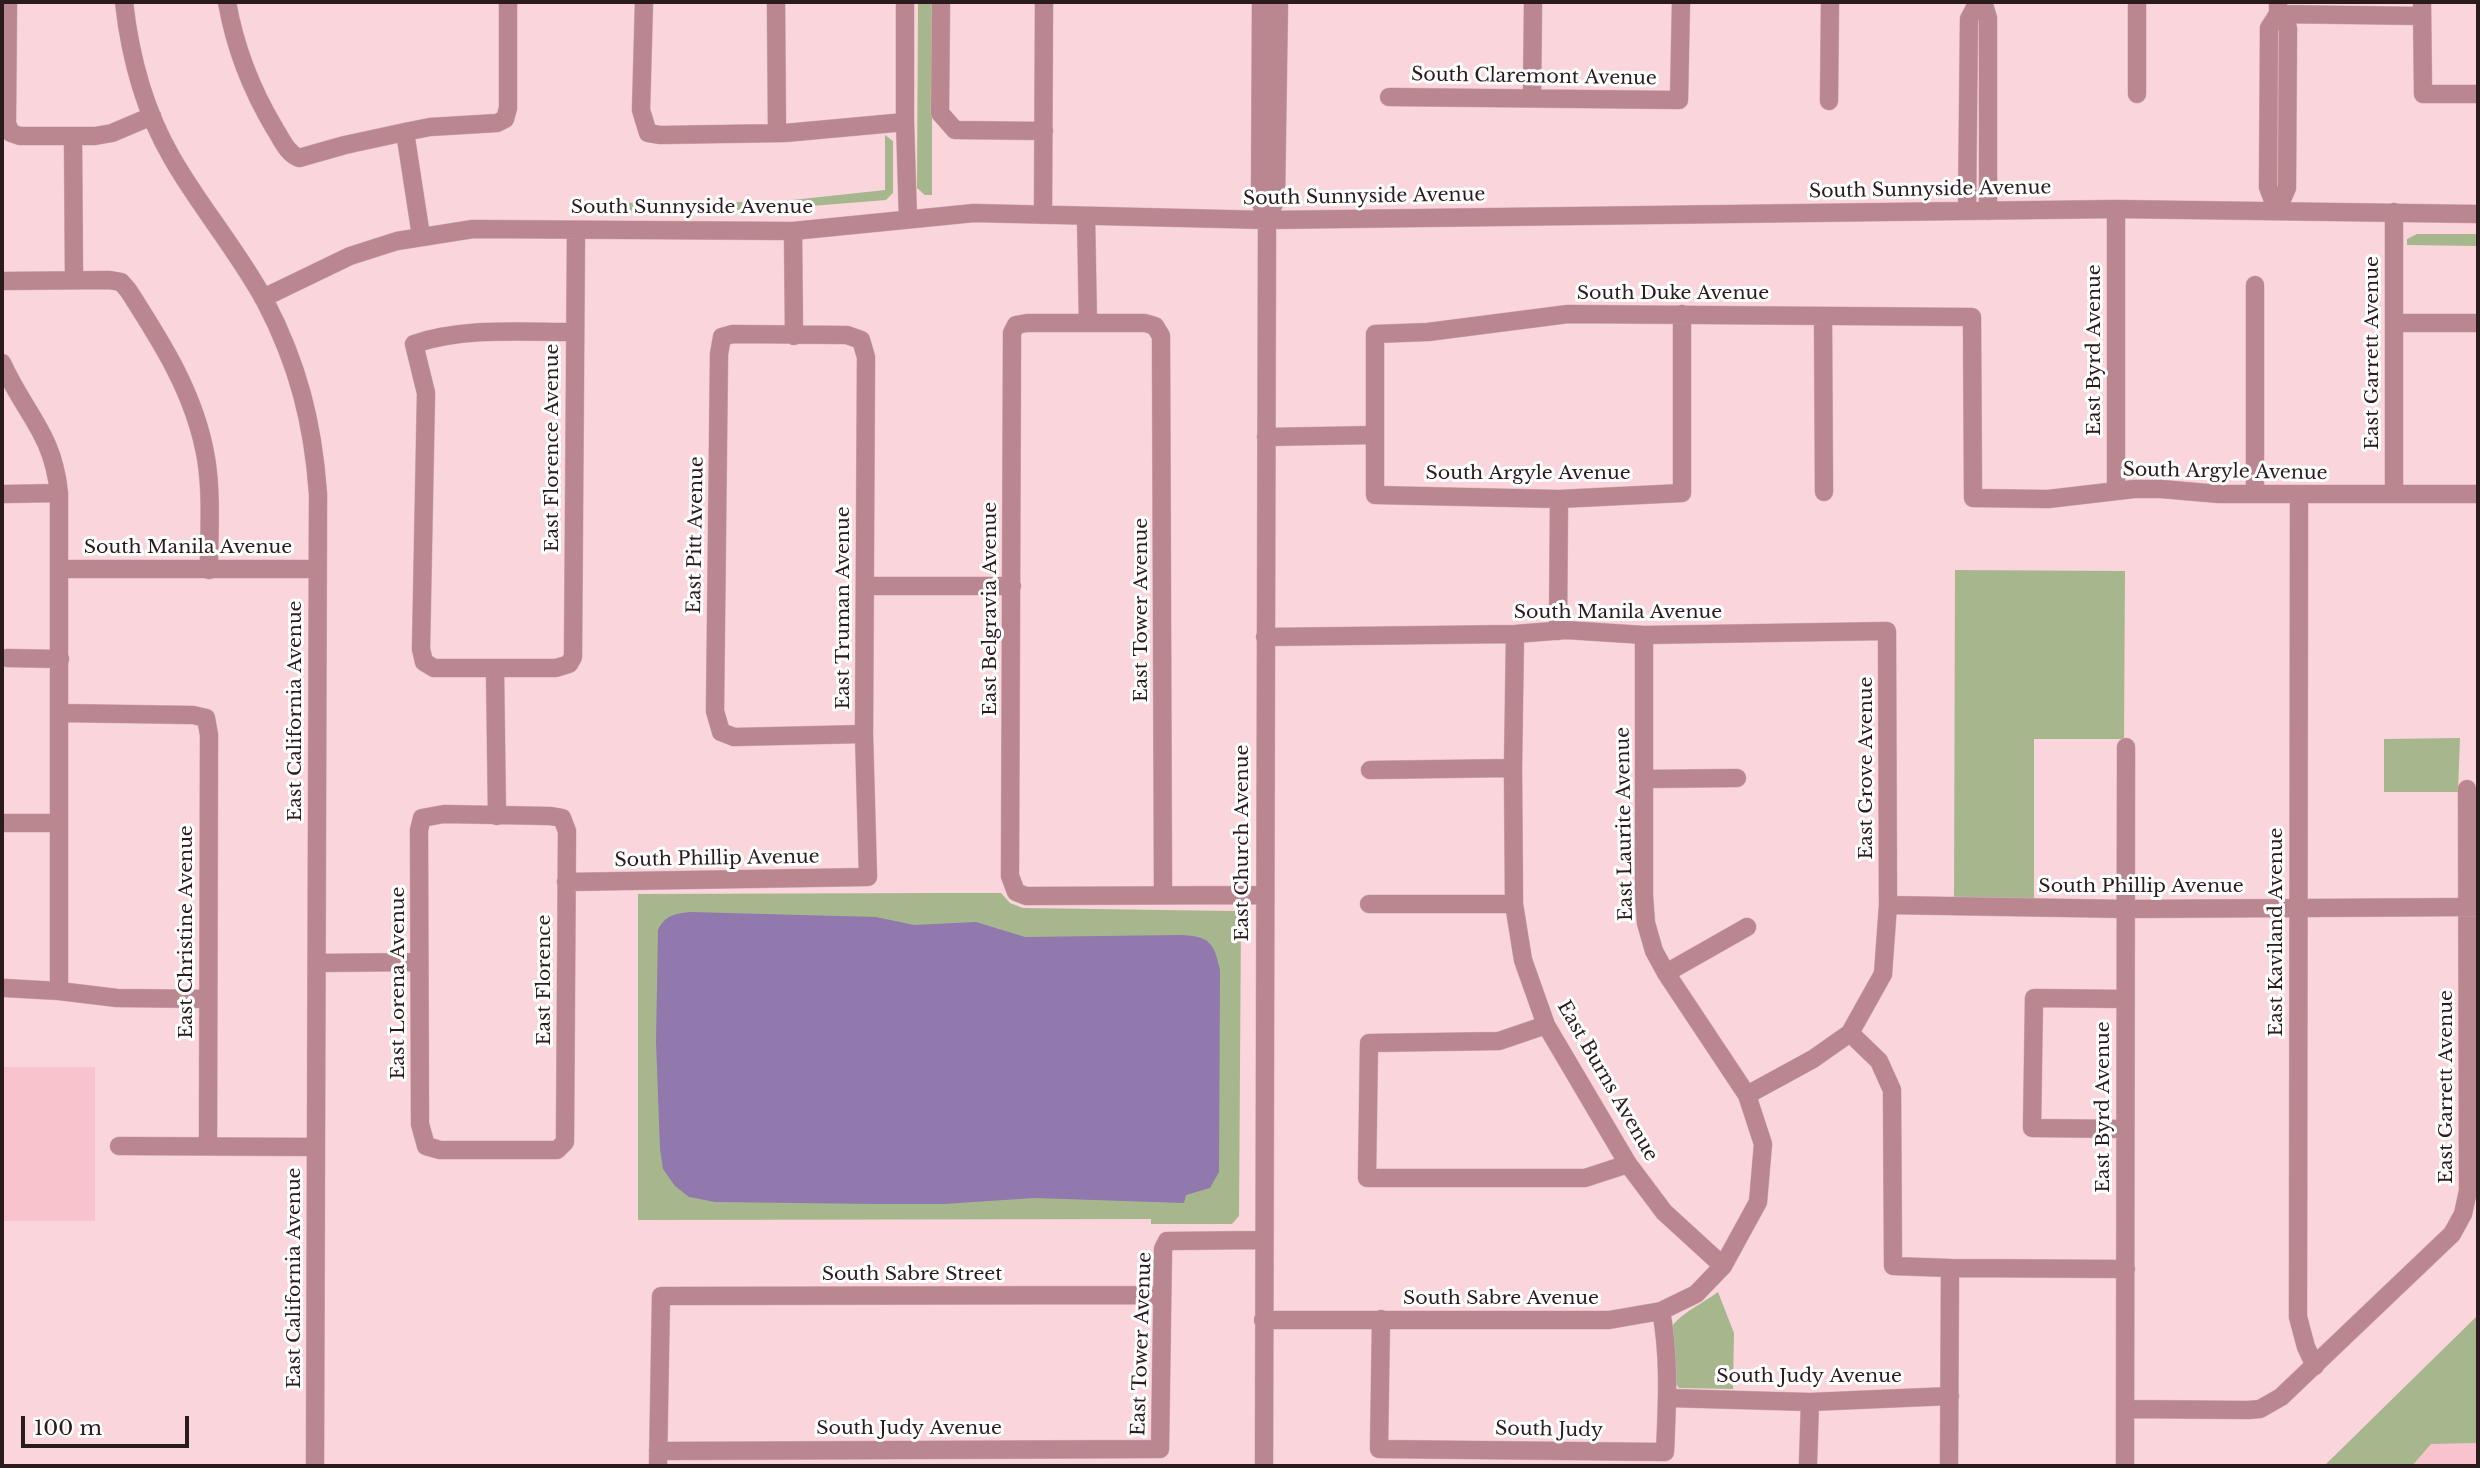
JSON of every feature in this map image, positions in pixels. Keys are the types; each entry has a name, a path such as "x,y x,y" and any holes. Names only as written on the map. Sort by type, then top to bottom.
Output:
{"street":[{"path":"8,2 8,124 11,133 20,136 95,136 112,133 152,116"},
{"name":"East California Avenue","path":"124,2 137,76 152,116 171,157 263,298 294,366 310,424 318,494 318,1229 315,1466"},
{"path":"226,2 242,63 258,100 288,150 299,158 355,142 430,127 496,123 505,119 508,108 508,2"},
{"path":"644,2 641,110 648,133 777,133 905,122"},
{"path":"776,2 777,133"},
{"path":"905,2 908,219"},
{"path":"941,2 940,113 954,130 1044,131"},
{"path":"1043,215 1044,2"},
{"name":"East Church Avenue","path":"1261,2 1260,200 1267,220 1264,1466"},
{"name":"East Church Avenue","path":"1267,220 1276,199 1279,2"},
{"path":"1532,98 1533,2"},
{"name":"South Claremont Avenue","path":"1390,97 1679,100 1681,2"},
{"path":"1829,101 1830,2"},
{"path":"1981,2 1988,18 1988,211"},
{"path":"1968,211 1969,19 1981,2"},
{"path":"2137,2 2137,94"},
{"path":"2277,211 2268,187 2269,27 2278,8 2422,9 2423,94 2478,94"},
{"path":"405,132 421,236"},
{"path":"73,136 74,280"},
{"name":"South Sunnyside Avenue","path":"263,298 350,256 397,241 472,229 793,231 974,213 1267,220 2116,209 2478,214"},
{"name":"East Byrd Avenue","path":"2116,209 2116,491"},
{"name":"East Garrett Avenue","path":"2394,212 2394,493"},
{"path":"1086,216 1088,323"},
{"name":"East Florence Avenue","path":"495,668 556,668 569,664 573,657 576,230"},
{"path":"793,231 794,336"},
{"path":"2,281 109,280 121,282 128,290 163,345 192,405 206,461 209,570"},
{"path":"2255,285 2255,494"},
{"name":"South Duke Avenue","path":"1375,435 1375,334 1428,332 1568,314 1972,317 1972,498"},
{"name":"South Argyle Avenue","path":"1375,435 1375,495 1559,499 1682,493 1682,314"},
{"path":"1824,316 1824,492"},
{"name":"East Belgravia Avenue","path":"1088,323 1027,323 1016,325 1012,333 1010,876 1017,892 1026,896 1163,895"},
{"name":"East Tower Avenue","path":"1088,323 1145,323 1155,326 1161,336 1163,895"},
{"path":"2394,323 2478,323"},
{"path":"496,816 495,668 434,668 424,662 421,649 426,393 414,344 437,336 488,332 575,332"},
{"name":"East Pitt Avenue","path":"794,336 733,334 722,337 719,354 715,711 721,732 734,737 864,734"},
{"name":"East Truman Avenue","path":"794,336 847,335 861,340 866,357 864,734 868,877"},
{"path":"2,363 10,383 35,419 52,454 59,493 59,991"},
{"path":"1265,437 1375,435"},
{"name":"South Argyle Avenue","path":"1972,498 2048,499 2161,489 2255,494 2478,494"},
{"path":"5,494 59,493"},
{"name":"East Kaviland Avenue","path":"2299,494 2298,1317 2306,1347 2315,1366"},
{"path":"1558,631 1559,499"},
{"name":"South Manila Avenue","path":"59,569 317,569"},
{"path":"865,586 1012,586"},
{"name":"South Manila Avenue","path":"1265,636 1516,634 1558,631 1644,635 1886,631"},
{"name":"East Grove Avenue","path":"1850,1033 1883,974 1888,905 1886,631"},
{"name":"East Burns Avenue","path":"1516,634 1514,904 1523,960 1546,1025 1628,1164 1664,1212 1723,1266"},
{"name":"East Laurite Avenue","path":"1644,635 1646,923 1654,951 1666,973 1747,1095 1763,1144 1758,1202 1723,1266"},
{"path":"7,658 60,659"},
{"name":"East Christine Avenue","path":"60,713 193,715 206,718 209,735 208,1146"},
{"name":"East Byrd Avenue","path":"2125,1466 2126,747"},
{"path":"1370,770 1513,768"},
{"path":"1644,779 1737,778"},
{"name":"East Garrett Avenue","path":"2315,1366 2452,1234 2462,1214 2468,1191 2473,907 2467,789"},
{"name":"East Lorena Avenue","path":"426,1146 420,1124 419,830 422,818 444,814 496,816"},
{"name":"East Florence","path":"426,1146 440,1150 557,1150 565,1142 567,831 562,818 496,816"},
{"path":"5,823 59,823"},
{"name":"South Phillip Avenue","path":"566,882 868,877"},
{"path":"1163,895 1264,895"},
{"path":"1369,904 1514,904"},
{"name":"South Phillip Avenue","path":"1888,905 2126,909 2473,907"},
{"path":"1666,973 1747,927"},
{"path":"317,963 419,962"},
{"path":"5,988 117,998 208,999"},
{"path":"2125,999 2034,998 2032,1128 2125,1129"},
{"path":"1546,1025 1499,1041 1369,1043 1367,1178 1585,1178 1628,1164"},
{"path":"1747,1095 1813,1059 1850,1033 1879,1061 1892,1090 1893,1266 2126,1269"},
{"path":"119,1146 316,1147"},
{"name":"East Tower Avenue","path":"1160,1449 1163,1249 1167,1241 1264,1240"},
{"name":"South Sabre Avenue","path":"1263,1320 1609,1320 1661,1311 1696,1294 1723,1266"},
{"path":"1949,1466 1950,1268"},
{"name":"South Sabre Street","path":"658,1459 662,1296 1162,1295"},
{"path":"1661,1311 1666,1337 1668,1398"},
{"name":"South Judy","path":"1381,1319 1379,1449 1665,1452 1668,1398"},
{"path":"2126,1409 2260,1409 2281,1397 2315,1366"},
{"name":"South Judy Avenue","path":"1668,1398 1810,1402 1950,1396"},
{"path":"1808,1463 1810,1402"},
{"name":"South Judy Avenue","path":"658,1459 1160,1449"}],"shaded area":[{"path":"690,912 876,917 914,925 976,922 1025,937 1180,935 1204,939 1212,947 1220,970 1219,1172 1210,1188 1186,1195 1184,1203 1034,1198 944,1204 876,1204 715,1202 689,1197 675,1186 663,1169 656,1042 658,930 671,916"},
{"path":"2,1067 95,1067 95,1221 2,1221"},
{"path":"2478,1443 2478,1466 2412,1466 2431,1444"}],"green space":[{"path":"918,2 932,2 932,195 925,195 917,188"},
{"path":"885,135 893,141 893,193 886,200 761,210 578,211 579,203 774,202 885,190"},
{"path":"2417,234 2478,234 2478,246 2407,245 2407,239"},
{"path":"1955,570 2125,571 2124,739 2034,739 2034,900 1954,900"},
{"path":"2460,738 2458,792 2384,792 2384,739"},
{"path":"1001,893 1010,903 1023,908 1235,911 1241,918 1239,1216 1232,1224 1151,1224 1151,1219 638,1220 638,894"},
{"path":"1718,1292 1734,1333 1733,1389 1679,1388 1676,1384 1672,1327 1686,1313"},
{"path":"2478,1315 2478,1443 2431,1444 2412,1466 2324,1466"}]}
